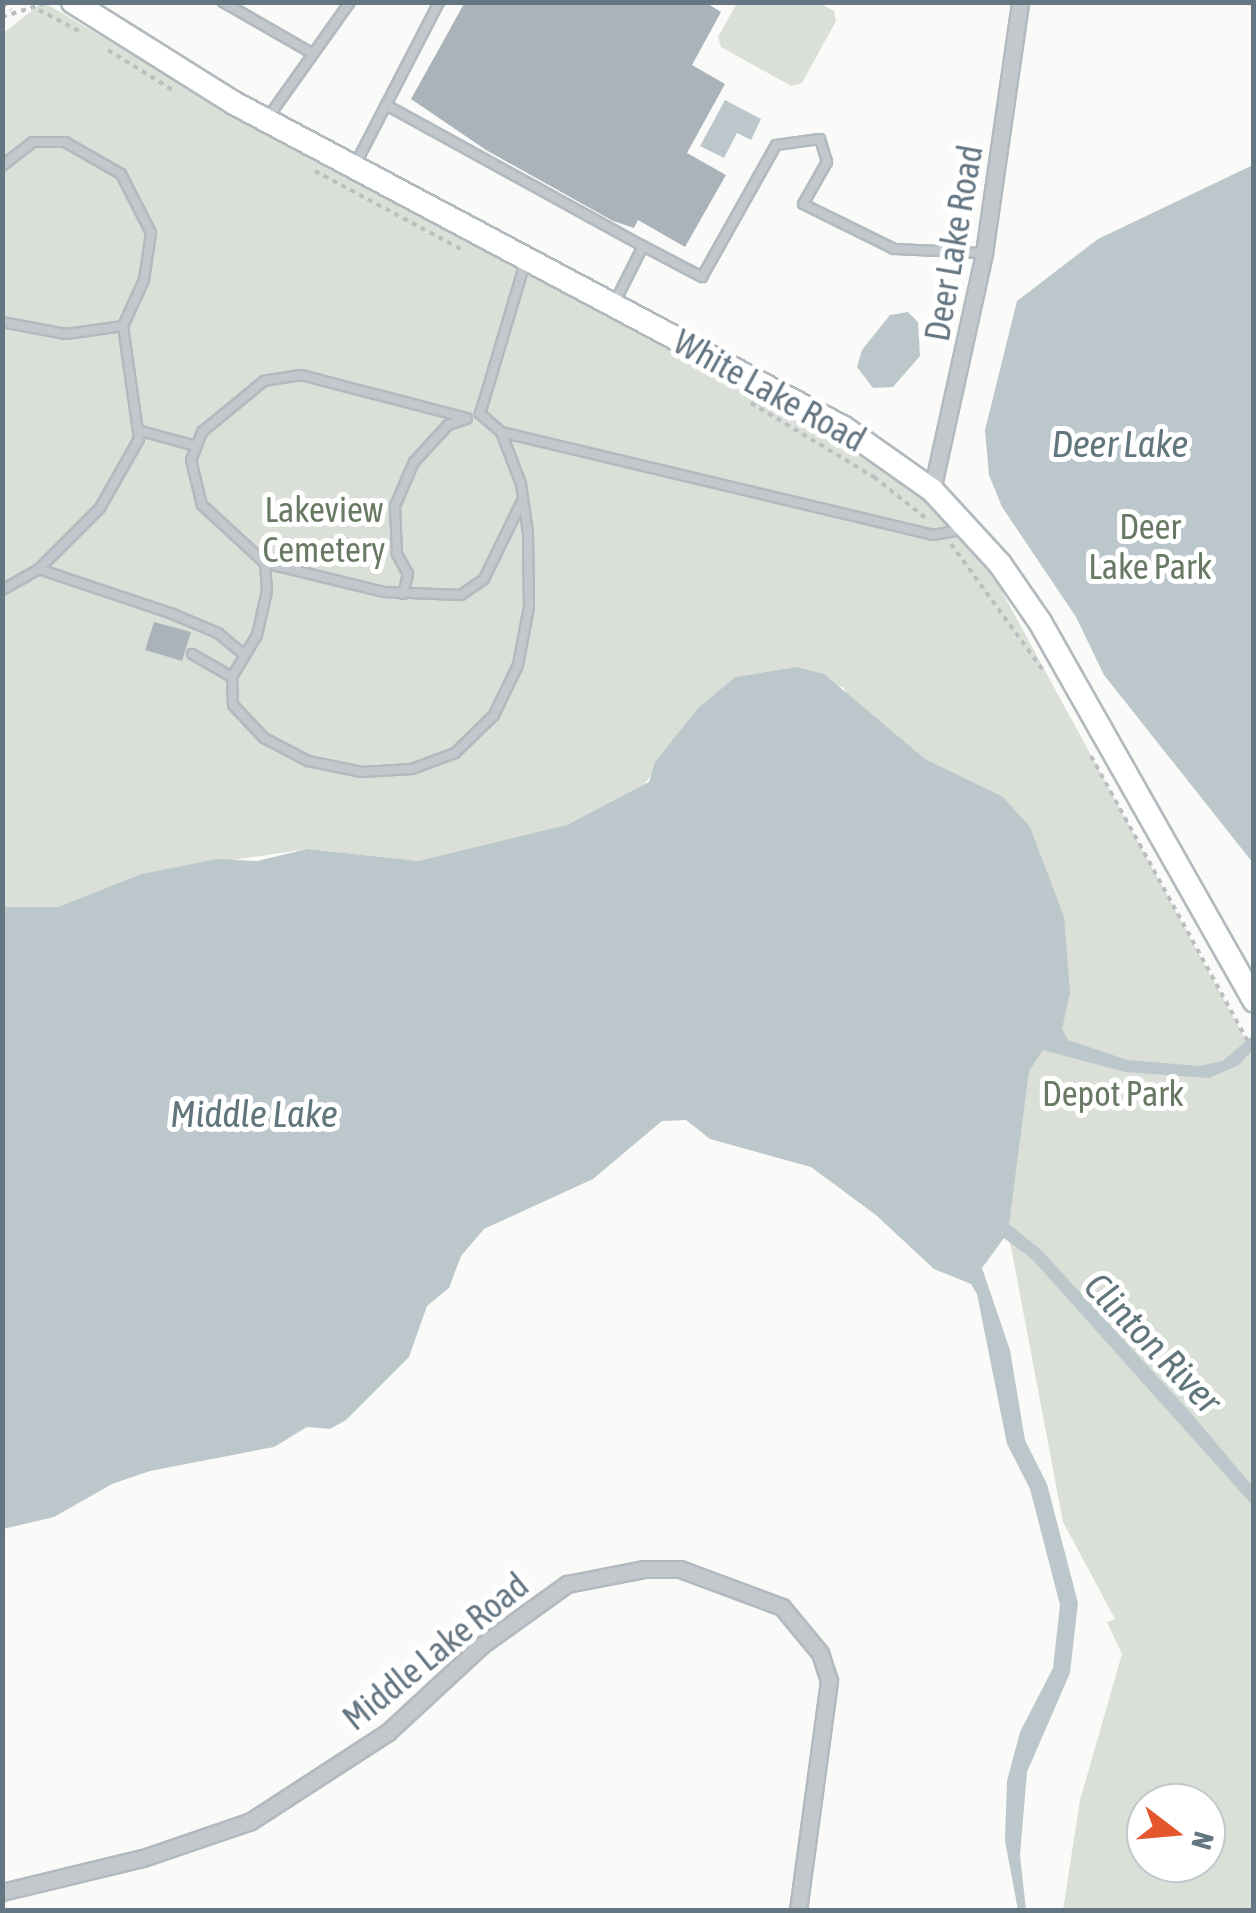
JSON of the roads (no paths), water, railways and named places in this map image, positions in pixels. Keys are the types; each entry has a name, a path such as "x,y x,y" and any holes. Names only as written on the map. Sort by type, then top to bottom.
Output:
{"street":[{"name":"White Lake Road","path":"73,2 266,120 844,428 932,490 970,528 1040,622 1254,1001"},
{"name":"Deer Lake Road","path":"932,490 984,253 1020,2"},
{"name":"Middle Lake Road","path":"2,1892 143,1858 250,1821 388,1732 482,1645 567,1584 644,1569 680,1569 782,1607 820,1653 829,1681 798,1910"}],"lane":[{"path":"223,2 310,52"},
{"path":"266,120 310,52 350,2"},
{"path":"354,167 439,2"},
{"path":"386,105 702,277 776,144 820,139 827,162 803,204 894,249 984,253"},
{"path":"2,166 33,142 65,142 122,174 151,232 144,280 124,326 142,431 100,508 40,569 2,590"},
{"path":"614,305 643,246"},
{"path":"480,414 526,259"},
{"path":"2,322 66,334 124,326"},
{"path":"467,418 301,376 264,381 202,432 191,460 202,505 264,563 403,594 461,595 484,579 523,498"},
{"path":"403,594 408,574 397,554 396,506 414,462 448,424 480,414"},
{"path":"480,414 502,432 942,533 970,528"},
{"path":"142,431 196,446"},
{"path":"264,563 267,592 257,635 232,678 233,705 264,738 308,761 378,771 412,768 455,753 494,715 518,665 529,607 523,498 502,432"},
{"path":"40,569 218,633 243,654"},
{"path":"192,654 232,678"}],"water":[{"path":"725,100 761,119 751,140 737,133 724,158 700,146"},
{"name":"Deer Lake","path":"1253,165 1253,863 1104,675 1076,617 1002,507 989,475 985,430 1017,301 1098,239"},
{"path":"908,312 918,322 920,356 893,387 873,388 857,367 862,350 890,315"},
{"name":"Middle Lake","path":"796,667 824,674 925,759 1003,797 1030,827 1064,917 1070,993 1062,1029 1068,1040 1127,1060 1199,1066 1223,1061 1253,1035 1253,1049 1239,1065 1209,1078 1125,1072 1043,1050 1029,1071 1009,1224 1041,1250 1190,1412 1253,1487 1254,1507 1032,1259 1004,1238 982,1268 1010,1350 1025,1440 1047,1484 1078,1603 1070,1673 1027,1772 1020,1855 1026,1910 1018,1910 1005,1841 1007,1781 1020,1732 1053,1668 1060,1605 1030,1489 1007,1444 977,1294 971,1284 934,1269 876,1215 811,1167 710,1139 686,1120 662,1121 593,1179 484,1229 461,1256 449,1288 427,1306 409,1357 346,1420 330,1429 307,1427 274,1447 150,1471 112,1484 54,1517 3,1529 3,907 58,907 142,874 217,859 257,861 307,849 419,861 567,825 649,782 655,762 699,707 735,677"}],"park label":[{"name":"Lakeview Cemetery","path":"324,529"},
{"name":"Deer Lake Park","path":"1150,546"},
{"name":"Depot Park","path":"1113,1093"}],"water label":[{"name":"Clinton River","path":"1153,1343"}]}
